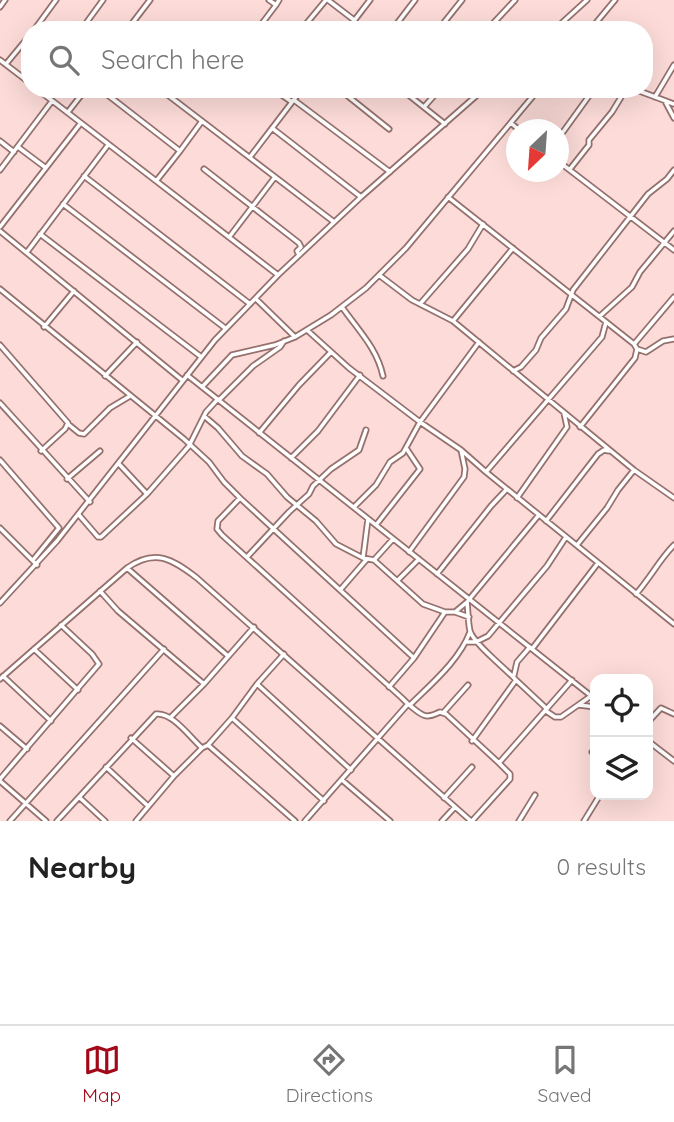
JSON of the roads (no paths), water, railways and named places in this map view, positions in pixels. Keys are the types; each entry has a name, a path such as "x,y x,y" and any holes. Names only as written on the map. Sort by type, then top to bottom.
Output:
{"street":[{"path":"0,6 5,0"},
{"path":"41,21 56,0"},
{"path":"88,21 103,0"},
{"path":"135,21 150,0"},
{"path":"269,0 276,5"},
{"path":"264,21 279,0"},
{"path":"309,21 327,0 354,20 370,0"},
{"path":"399,21 415,0"},
{"path":"445,21 462,0"},
{"path":"495,21 515,0"},
{"path":"564,21 587,0"},
{"path":"598,21 615,0"},
{"path":"6,64 21,46"},
{"path":"0,60 21,76"},
{"path":"674,65 655,97 674,104"},
{"path":"48,98 278,275"},
{"path":"67,113 79,98"},
{"path":"111,98 180,152"},
{"path":"172,98 334,223"},
{"path":"288,98 390,172"},
{"path":"250,157 295,98"},
{"path":"350,98 389,129"},
{"path":"412,98 445,124"},
{"path":"424,107 432,98"},
{"path":"0,603 37,565 90,502 201,356 226,329 278,275 361,197 474,98"},
{"path":"514,119 532,98"},
{"path":"569,124 588,98"},
{"path":"619,98 569,170 674,250"},
{"path":"0,170 52,101"},
{"path":"665,101 674,118"},
{"path":"157,181 202,121"},
{"path":"80,124 0,229 183,380"},
{"path":"272,128 361,197"},
{"path":"202,387 232,355 295,337 342,307 406,248 506,129"},
{"path":"0,141 14,152"},
{"path":"27,252 108,145"},
{"path":"18,147 46,169"},
{"path":"204,169 300,244 297,251 299,255"},
{"path":"513,371 521,367 536,350 542,337 566,309 571,294 648,194 674,170"},
{"path":"84,176 250,304"},
{"path":"230,236 275,177"},
{"path":"448,197 635,344 635,358 580,426"},
{"path":"63,204 226,329"},
{"path":"420,304 468,248 483,224"},
{"path":"599,316 632,287 640,272 674,231"},
{"path":"40,234 201,356"},
{"path":"453,321 513,248"},
{"path":"379,275 420,304 453,321 634,470 674,498"},
{"path":"0,289 190,445 209,462 240,498 414,658"},
{"path":"44,327 74,291"},
{"path":"635,344 674,297"},
{"path":"256,299 295,337"},
{"path":"342,307 369,341 379,358 383,376"},
{"path":"486,472 602,337 606,322"},
{"path":"307,330 420,422 461,450 545,522 674,624"},
{"path":"637,349 646,352 663,341 674,339"},
{"path":"79,515 100,537 147,494 190,445 204,416 218,399 284,341"},
{"path":"105,376 136,342"},
{"path":"354,507 376,485 390,462 402,454 420,422 480,342"},
{"path":"0,347 79,433 84,434 110,408 130,396"},
{"path":"259,433 331,352"},
{"path":"187,375 590,695"},
{"path":"291,458 318,431 360,375"},
{"path":"0,403 90,502"},
{"path":"517,498 568,427 564,413"},
{"path":"204,416 242,456 267,474 296,505 313,518 336,544 365,559 374,560 423,604 469,617"},
{"path":"41,451 68,424"},
{"path":"247,558 331,469 359,450 366,430"},
{"path":"376,525 420,469 406,448"},
{"path":"409,552 464,477 466,469 461,450"},
{"path":"545,522 598,454 604,450 611,451"},
{"path":"67,479 100,451"},
{"path":"0,460 59,528 33,560"},
{"path":"119,464 147,494"},
{"path":"577,545 607,509 634,470"},
{"path":"438,574 506,490"},
{"path":"240,498 218,521 216,527 409,705 425,717 443,713 468,685"},
{"path":"454,612 468,601 538,516"},
{"path":"341,589 365,559 368,519"},
{"path":"0,527 2,534 37,565"},
{"path":"466,642 485,639 547,566 566,537"},
{"path":"374,560 393,539"},
{"path":"636,594 648,582 665,554 674,545"},
{"path":"51,721 1,677 127,568 147,556 156,556 174,563 197,578 471,821 510,779 510,774 443,713"},
{"path":"398,581 419,559"},
{"path":"472,741 515,679 517,662 598,563"},
{"path":"127,568 228,656"},
{"path":"100,591 113,606 204,684"},
{"path":"305,821 378,738 435,680 466,642 470,631 468,601"},
{"path":"389,687 414,658 445,612"},
{"path":"46,821 27,803 18,799 0,780 79,690 99,662 61,625"},
{"path":"170,718 254,628"},
{"path":"470,631 476,642 546,710 558,718 590,700"},
{"path":"34,649 79,690"},
{"path":"10,821 164,649"},
{"path":"136,821 174,776 208,745 232,718 284,654"},
{"path":"499,763 572,680"},
{"path":"257,684 351,769"},
{"path":"579,705 590,706"},
{"path":"653,717 661,708 674,714"},
{"path":"57,821 156,714 163,713 170,718 202,748"},
{"path":"232,718 324,800"},
{"path":"0,726 27,748"},
{"path":"131,738 174,776"},
{"path":"208,745 295,821"},
{"path":"653,745 674,761"},
{"path":"106,767 148,806"},
{"path":"444,798 472,767"},
{"path":"342,780 390,821"},
{"path":"519,821 535,795"},
{"path":"79,797 105,821"},
{"path":"584,821 597,800"},
{"path":"443,821 455,807"}]}
